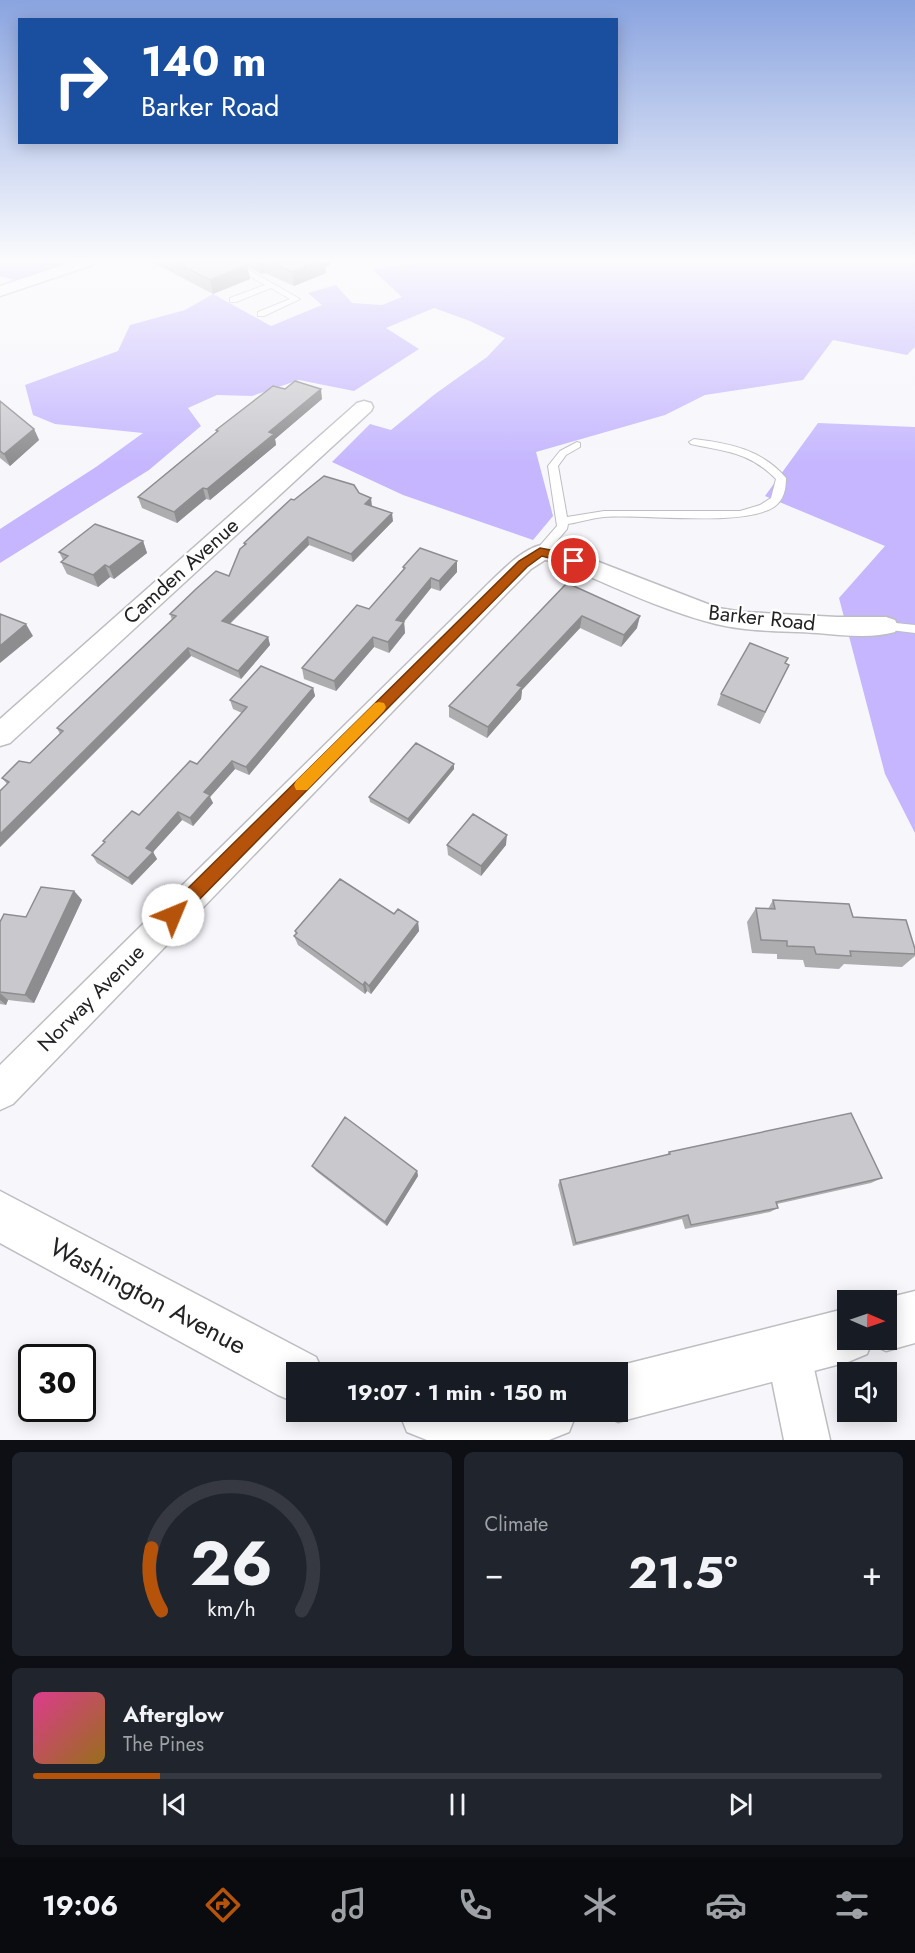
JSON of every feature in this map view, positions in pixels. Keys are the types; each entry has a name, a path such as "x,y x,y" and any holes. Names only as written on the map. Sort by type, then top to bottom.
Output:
{"street":[{"name":"Camden Avenue","path":"0,735 363,407"},
{"name":"Barker Road","path":"540,552 557,554 693,609 718,616 744,620 837,626 886,626"},
{"name":"Norway Avenue","path":"0,1091 501,585 523,564 540,552"},
{"name":"Washington Avenue","path":"0,1216 286,1370"},
{"path":"897,1321 915,1317"},
{"path":"628,1391 837,1338"},
{"path":"788,1351 807,1440"}],"lane":[{"path":"564,521 604,514 740,514 760,509 777,501 782,490 781,478 770,466 751,454 728,446 694,442"},
{"path":"540,552 560,533 564,521 553,466 563,453 578,445"},
{"path":"886,626 915,629"}],"shaded area":[{"path":"128,329 388,329 419,349 354,391 299,380 252,396 217,395 188,408 201,426 149,470 0,563 0,529 96,467 143,433 55,424 33,415 25,385 118,351"},
{"path":"487,329 915,329 915,347 907,355 833,340 803,380 705,395 665,415 536,452 553,516 533,540 403,495 332,462 370,424 391,430 435,394 487,357 505,338"},
{"path":"818,423 915,427 915,833 885,774 839,598 885,546 765,496"}],"building":[{"path":"295,381 321,389 269,432 274,434 207,489 203,488 174,512 138,497 218,431 216,430 273,386 285,389"},
{"path":"0,401 34,429 4,454 0,451"},
{"path":"324,476 354,485 359,493 371,498 365,504 392,513 351,554 308,537 222,621 268,637 238,671 188,648 0,834 0,791 9,782 2,778 19,761 30,763 63,731 57,728 176,616 170,614 216,571 229,576 240,549 246,544 244,543 291,499 294,500"},
{"path":"95,524 143,541 109,567 105,565 93,575 61,562 68,556 59,552"},
{"path":"420,548 457,561 439,581 431,578 396,620 404,622 388,642 373,637 334,681 302,668 357,605 369,609"},
{"path":"567,583 640,616 624,635 582,616 517,685 522,687 488,727 449,706"},
{"path":"0,614 26,624 0,646"},
{"path":"750,643 788,658 785,663 789,665 765,712 721,694"},
{"path":"261,666 313,688 246,767 232,761 204,792 210,795 190,818 178,812 146,848 153,852 128,878 92,855 132,811 139,815 190,761 197,764 247,707 230,700"},
{"path":"416,743 454,764 408,819 369,797"},
{"path":"473,814 507,835 481,866 447,845"},
{"path":"340,879 394,914 398,909 418,922 369,986 365,982 363,985 294,936 297,933 295,931"},
{"path":"41,887 74,891 25,995 0,992 0,922 4,914 26,917"},
{"path":"773,900 849,904 853,917 906,920 915,954 850,951 851,956 816,954 814,947 787,946 787,941 761,940 756,908 775,909"},
{"path":"851,1113 882,1178 776,1202 778,1208 691,1225 688,1215 576,1243 560,1180 670,1154 669,1152"},
{"path":"345,1117 417,1171 385,1222 312,1166"}],"slow traffic":[{"path":"302,785 379,707"}],"route":[{"path":"173,915 523,564 540,552 557,554 574,561"}]}
